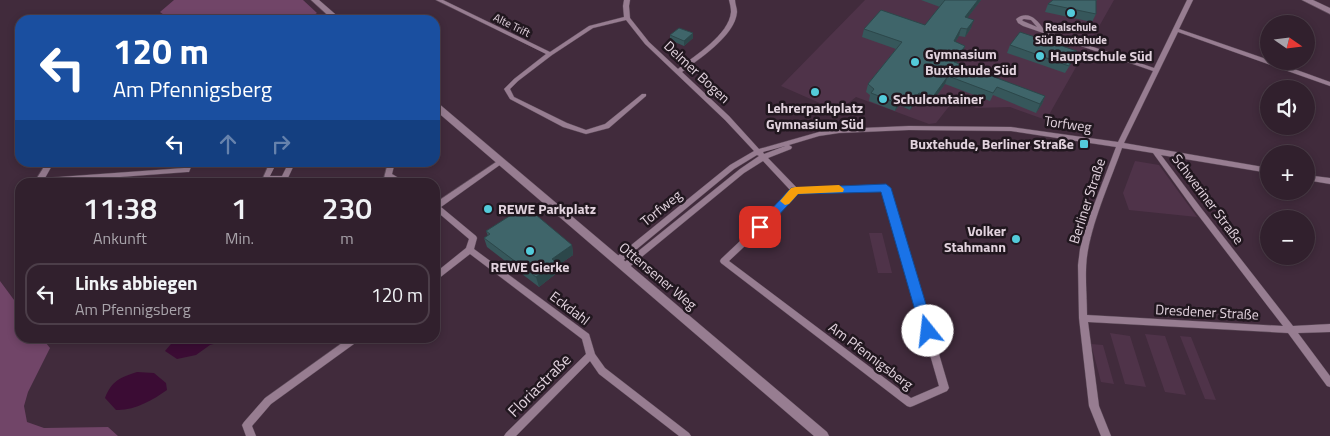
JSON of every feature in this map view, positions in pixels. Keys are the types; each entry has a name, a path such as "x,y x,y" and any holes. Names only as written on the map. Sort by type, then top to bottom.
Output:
{"main road":[{"path":"1306,0 1330,11"}],"street":[{"path":"315,0 332,15"},
{"name":"Alte Trift","path":"439,0 550,54"},
{"path":"627,0 627,18 591,27 550,54 507,89 512,98 565,125 586,132 607,126 644,95"},
{"path":"680,71 729,30 734,20 735,10 732,0"},
{"name":"Berliner Straße","path":"1106,436 1094,406 1083,318 1082,264 1084,249 1090,226 1120,145 1190,0"},
{"name":"Delmer Bogen","path":"627,18 647,42 680,71 761,154"},
{"path":"1175,30 1330,84"},
{"path":"1042,31 1156,70"},
{"name":"Ottensener Weg","path":"440,109 823,436"},
{"name":"Torfweg","path":"621,264 723,186 761,154 861,130 909,128 1011,129 1120,145 1260,169"},
{"name":"Schweriner Straße","path":"1155,151 1194,206 1292,330 1330,382"},
{"path":"761,154 795,191"},
{"path":"440,204 501,162"},
{"path":"41,178 48,167"},
{"path":"164,172 166,167"},
{"path":"89,178 164,172 184,167"},
{"path":"1315,178 1330,181"},
{"name":"Am Pfennigsberg","path":"886,188 944,388 910,403 724,261 795,191 886,188"},
{"path":"440,211 473,238 470,250 440,273"},
{"name":"Eckdahl","path":"470,250 586,337 591,355 602,370 686,436"},
{"name":"Dresdener Straße","path":"1083,318 1292,330 1330,328"},
{"path":"251,436 247,425 268,401 348,343"},
{"name":"Floriastraße","path":"509,436 591,355"}],"shaded area":[{"path":"174,0 303,0 317,13 314,15 164,15 160,12"},
{"path":"865,0 1114,0 1046,120 1010,107 976,108 954,100 936,123 929,124 856,97 838,111 781,86"},
{"path":"1135,161 1159,165 1197,217 1129,210 1123,193"},
{"path":"869,233 882,233 892,273 878,273"},
{"path":"0,281 15,301 15,343 46,343 50,348 28,392 24,406 27,422 44,428 108,427 118,436 0,436"},
{"path":"1110,333 1130,336 1146,387 1125,384"},
{"path":"1145,334 1165,336 1186,395 1165,392"},
{"path":"1180,336 1191,337 1216,400 1205,399"},
{"path":"172,343 217,343 210,345 196,355 177,359 165,351"},
{"path":"1091,344 1103,345 1114,384 1101,382"},
{"path":"137,372 154,373 166,383 167,390 136,407 116,410 105,398 108,392 117,380"}],"building":[{"name":"Gymnasium Buxtehude Süd","path":"945,0 978,0 965,17 974,20 967,29 961,28 954,41 965,46 954,62 1045,96 1040,104 997,87 993,93 948,76 932,98 919,93 913,102 901,97 897,103 871,93 874,89 868,84 902,42 864,29 881,10 925,25"},
{"path":"1053,0 1096,0 1096,14 1048,4"},
{"path":"679,28 693,33 684,41 670,35"},
{"path":"1020,32 1077,51 1069,66 1010,45"},
{"name":"REWE Gierke","path":"529,209 572,245 552,259 556,263 536,277 484,238 490,234 486,231 519,210 523,213"}],"slow traffic":[{"path":"785,201 795,191 839,189"}],"place":[{"name":"Realschule Süd Buxtehude","path":"1071,13"},
{"name":"Hauptschule Süd","path":"1040,56"},
{"name":"Gymnasium Buxtehude Süd","path":"915,62"},
{"name":"Lehrerparkplatz Gymnasium Süd","path":"815,92"},
{"name":"Schulcontainer","path":"883,99"},
{"name":"Buxtehude, Berliner Straße","path":"1084,144"},
{"name":"REWE Parkplatz","path":"488,209"},
{"name":"Volker Stahmann","path":"1016,239"},
{"name":"REWE Gierke","path":"530,251"}],"route":[{"path":"760,227 795,191 886,188 928,331"}]}
